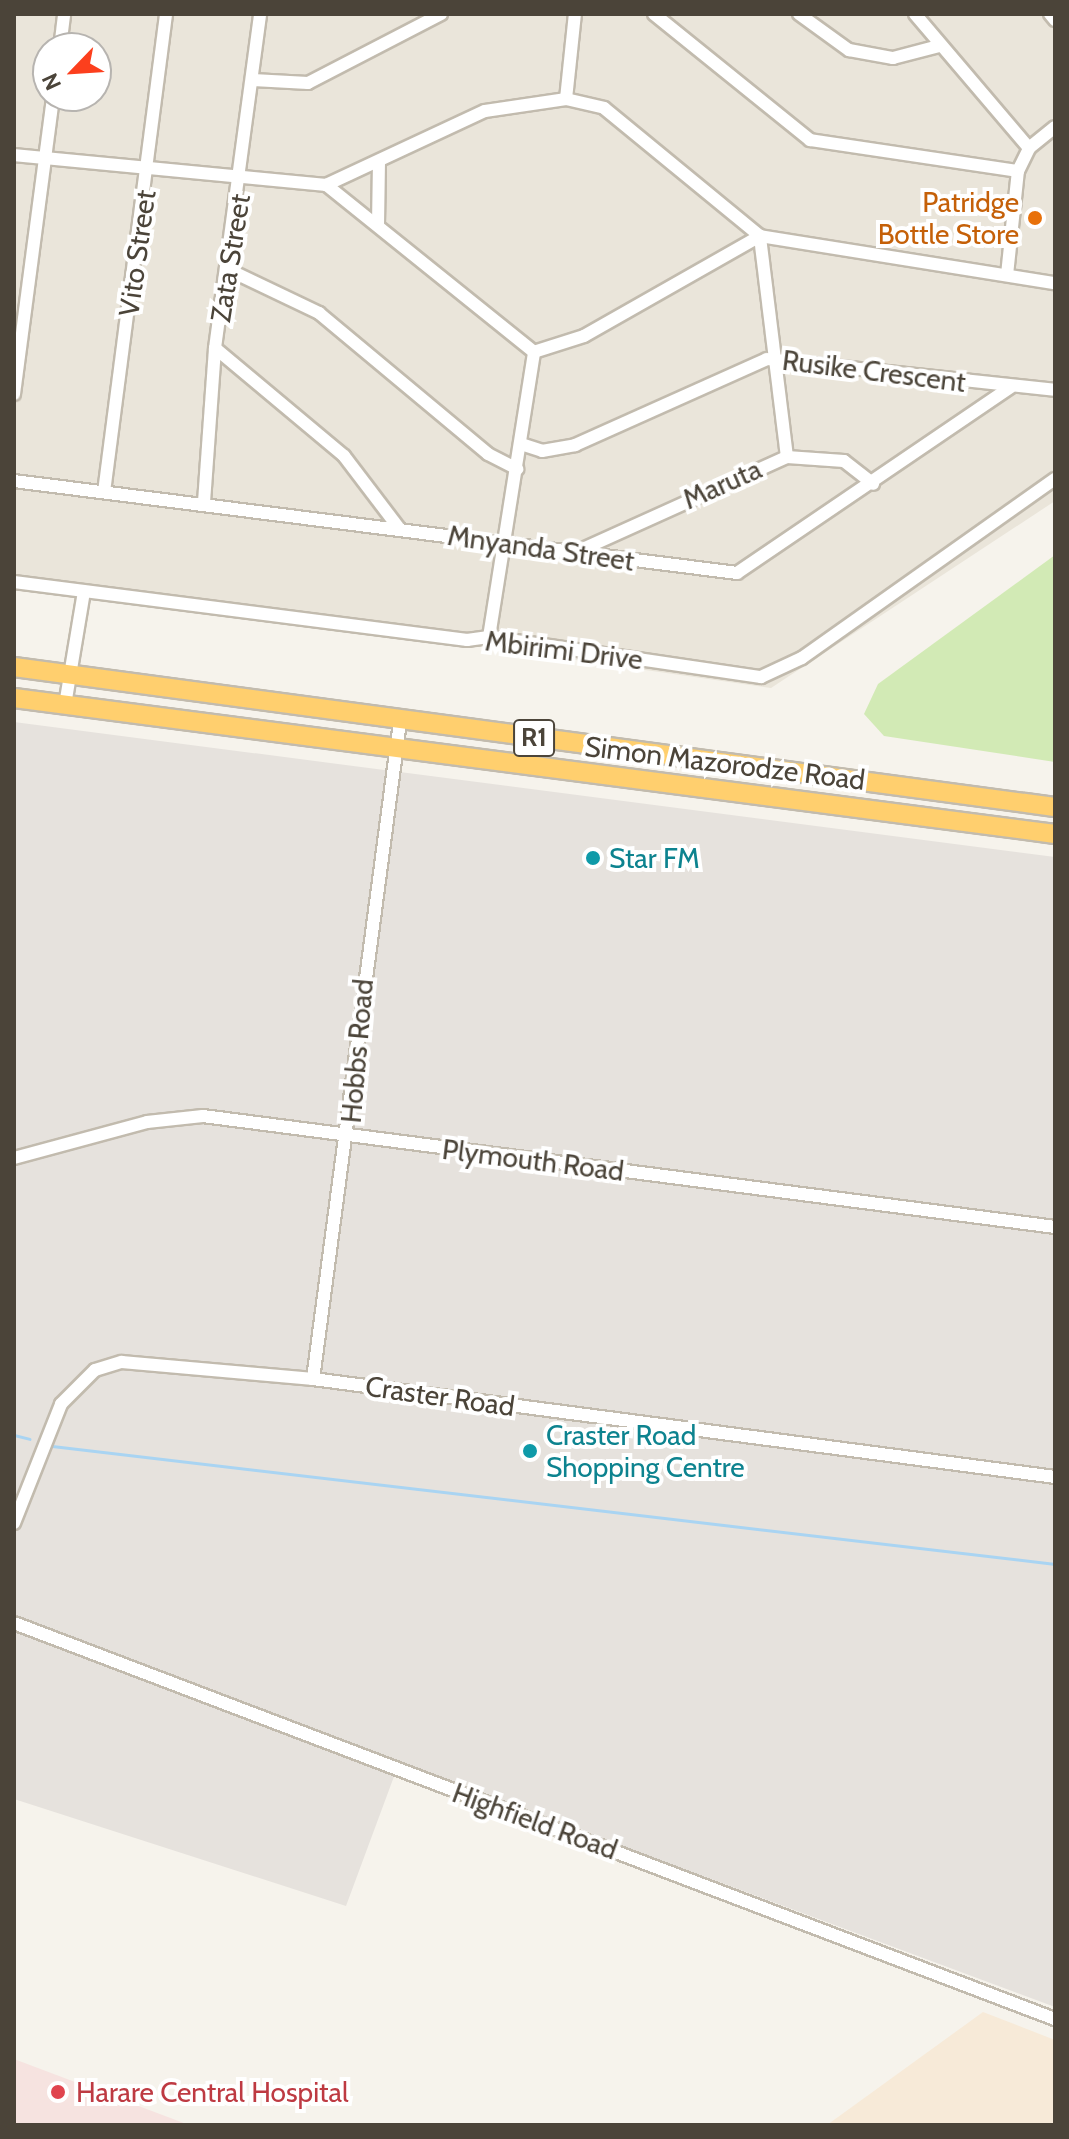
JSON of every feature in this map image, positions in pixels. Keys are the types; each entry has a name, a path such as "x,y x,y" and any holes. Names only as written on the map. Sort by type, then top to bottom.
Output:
{"highway":[{"name":"Simon Mazorodze Road","path":"14,667 302,711 1055,807"},
{"name":"Simon Mazorodze Road","path":"14,698 1055,834"},
{"path":"302,711 334,728 378,733 397,746"}],"street":[{"name":"Vito Street","path":"104,492 166,14"},
{"name":"Zata Street","path":"204,502 215,348 242,182 260,14"},
{"path":"253,80 308,83 441,14"},
{"path":"566,99 575,14"},
{"path":"654,14 810,140 1018,171"},
{"path":"799,14 849,50 893,58 939,46"},
{"path":"915,14 939,46 1029,148"},
{"path":"1050,14 1055,20"},
{"path":"14,155 242,182 326,185 485,111 566,99 604,108 760,236 1055,283"},
{"path":"14,394 51,112"},
{"path":"1007,275 1018,171 1029,148 1055,127"},
{"path":"378,225 379,162"},
{"path":"326,185 534,352"},
{"path":"534,352 584,336 760,236"},
{"path":"760,236 787,457"},
{"path":"229,270 319,313 488,454 517,469"},
{"path":"215,348 344,456 398,527"},
{"path":"489,637 508,543 534,352"},
{"name":"Rusike Crescent","path":"521,444 542,451 575,445 775,358 1055,390"},
{"name":"Mnyanda Street","path":"14,481 204,502 737,573 873,484 1011,387"},
{"name":"Maruta","path":"574,553 787,457 844,461 873,484"},
{"name":"Mbirimi Drive","path":"14,582 467,640 489,637 761,677 777,673 1055,479"},
{"path":"65,705 84,592"},
{"name":"Hobbs Road","path":"313,1379 349,1137 400,722"},
{"name":"Plymouth Road","path":"14,1158 180,1116 1055,1227"},
{"name":"Craster Road","path":"14,1523 61,1404 95,1370 122,1362 313,1379 1055,1477"},
{"name":"Highfield Road","path":"14,1623 1055,2019"}],"shaded area":[{"path":"14,14 1055,14 1055,501 771,688 14,579"},
{"path":"14,722 1055,857 1055,2007 399,1763 346,1906 14,1799"},
{"path":"983,2012 1055,2040 1055,2125 827,2125"},
{"name":"Harare Central Hospital","path":"14,2059 189,2125 14,2125"}],"green space":[{"path":"1055,555 1055,762 884,736 864,714 878,684"}],"waterway":[{"path":"14,1435 30,1439"},
{"path":"52,1446 1055,1564"}],"place":[{"name":"Patridge Bottle Store","path":"1035,218"},
{"name":"Star FM","path":"593,858"},
{"name":"Craster Road Shopping Centre","path":"530,1451"},
{"name":"Harare Central Hospital","path":"58,2092"}]}
